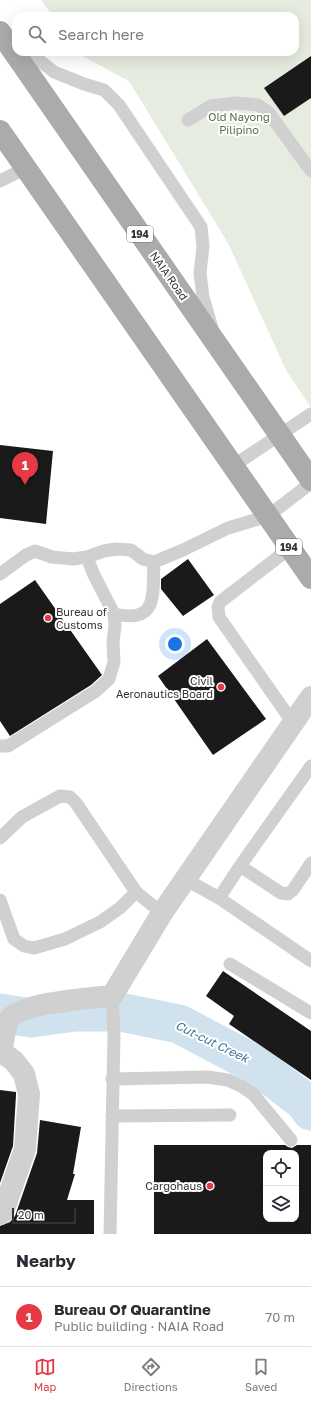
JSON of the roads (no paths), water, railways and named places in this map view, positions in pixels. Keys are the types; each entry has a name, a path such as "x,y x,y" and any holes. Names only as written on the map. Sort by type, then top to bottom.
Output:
{"main road":[{"name":"NAIA Road","path":"0,32 12,49"},
{"name":"NAIA Road","path":"17,56 311,480"},
{"name":"194","path":"0,131 311,578"}],"street":[{"path":"1,1213 25,1149 30,1094 24,1074 14,1061 1,1051 12,1017 25,1009 57,1003 112,1005 162,913 311,697"}],"lane":[{"path":"0,28 12,38"},
{"path":"34,56 54,72 104,90 119,105 200,227 203,246 200,273 203,296 216,343"},
{"path":"188,120 211,106 236,103 258,105 269,113 311,171"},
{"path":"0,181 26,168"},
{"path":"233,466 311,414"},
{"path":"0,574 26,555 35,551 59,558 73,559 87,557 104,551 116,549 131,550 143,560 154,562 183,550 228,528 268,516 311,483"},
{"path":"290,548 220,602 218,607 219,617 293,723"},
{"path":"0,746 8,746 96,691 110,679 114,662 114,614 93,573 87,557"},
{"path":"114,614 125,617 133,616 143,613 146,610 152,602 154,562"},
{"path":"218,898 311,766"},
{"path":"0,838 22,818 60,796 70,797 76,803 136,892 162,913"},
{"path":"240,866 281,893 288,894 293,890 311,863"},
{"path":"185,879 218,898 311,961"},
{"path":"0,900 14,939 24,946 34,948 66,939 100,922 120,908 136,892"},
{"path":"230,964 311,1013"},
{"path":"110,1234 112,1005"},
{"path":"112,1079 207,1077 228,1080 253,1094 290,1140"},
{"path":"112,1116 230,1115"}],"waterway":[{"name":"Cut-cut Creek","path":"0,1013 31,1018 75,1012 120,1012 179,1024 253,1063 304,1101 311,1111"}],"place":[{"name":"Bureau Of Quarantine","path":"25,485"},
{"name":"Bureau of Customs","path":"48,618"},
{"name":"Civil Aeronautics Board","path":"221,687"},
{"name":"Cargohaus","path":"210,1186"}],"park label":[{"name":"Old Nayong Pilipino","path":"239,123"}]}
